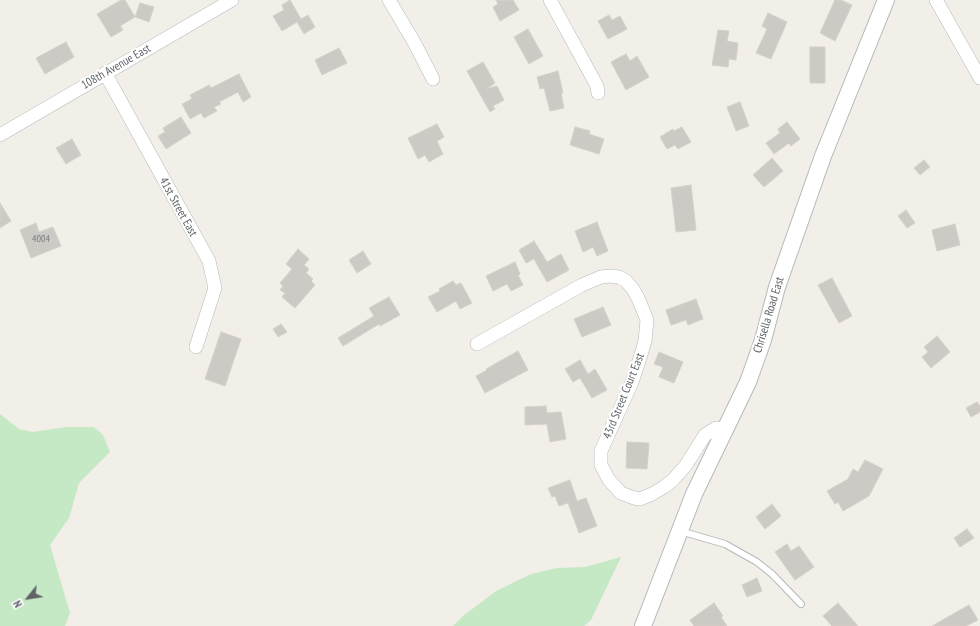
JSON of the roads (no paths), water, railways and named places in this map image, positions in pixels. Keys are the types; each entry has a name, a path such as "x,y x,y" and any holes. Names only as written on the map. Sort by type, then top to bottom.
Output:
{"street":[{"name":"108th Avenue East","path":"0,135 232,0"},
{"path":"389,0 414,42 433,79"},
{"path":"550,0 597,86 598,93"},
{"name":"Chrisella Road East","path":"643,626 694,494 748,382 763,340 777,287 823,156 886,0"},
{"path":"940,2 980,78"},
{"name":"41st Street East","path":"105,73 209,261 215,288 196,348"},
{"name":"43rd Street Court East","path":"477,344 582,285 601,277 619,277 626,281 633,289 647,320 645,341 632,382 601,451 601,465 609,480 615,487 627,496 640,499 652,494 664,488 674,480 705,436 716,428 725,429"}],"lane":[{"path":"680,531 725,544 757,562 772,574 802,604"}]}
